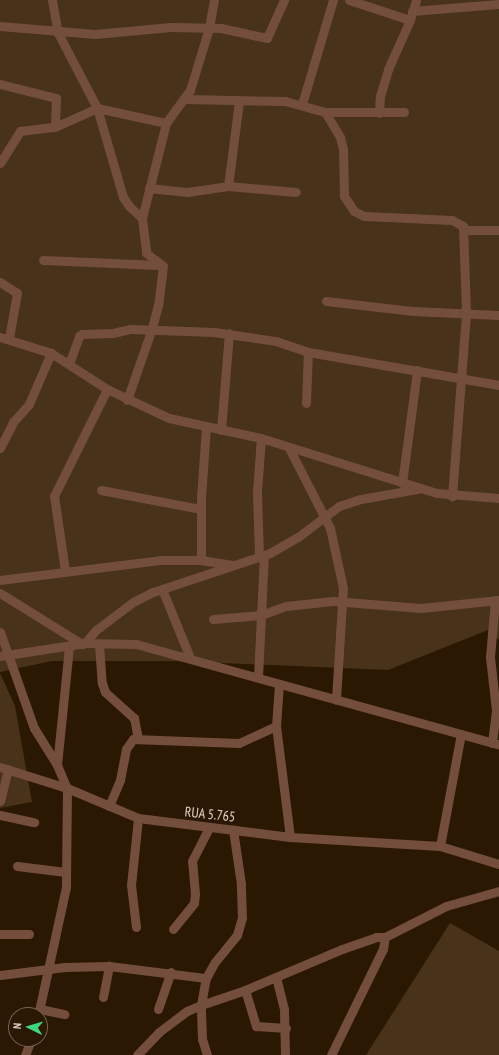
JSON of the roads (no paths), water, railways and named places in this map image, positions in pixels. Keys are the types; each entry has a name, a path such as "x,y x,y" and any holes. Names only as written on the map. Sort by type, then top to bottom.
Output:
{"street":[{"path":"52,0 58,33 96,108 123,197 129,206 142,218"},
{"path":"163,266 146,253 142,218 166,123 186,99 210,28 214,0"},
{"path":"0,26 58,33 121,32 171,27 210,28 267,38 284,0"},
{"path":"302,104 333,0"},
{"path":"349,0 411,16 499,4"},
{"path":"379,113 388,70 411,16 416,0"},
{"path":"0,84 56,98 55,127"},
{"path":"186,99 286,101 302,104 325,112 404,112"},
{"path":"228,186 239,101"},
{"path":"0,163 20,131 55,127 96,108 166,123"},
{"path":"325,112 340,137 343,149 344,196 354,211 364,216 388,219 452,220 459,222 464,230 466,314 463,378 452,496"},
{"path":"149,188 188,192 228,186 296,192"},
{"path":"464,230 499,230"},
{"path":"43,260 163,266"},
{"path":"127,400 151,331 158,305 163,266"},
{"path":"0,282 17,293 5,338 51,354 107,390 168,418 261,438 419,489 452,496 499,498"},
{"path":"326,301 394,310 499,315"},
{"path":"68,364 80,334 113,333 130,329 229,333 276,341 308,352 499,385"},
{"path":"221,430 229,333"},
{"path":"306,403 308,352"},
{"path":"0,448 12,422 29,404 51,354"},
{"path":"402,483 417,370"},
{"path":"65,571 54,496 107,390"},
{"path":"201,560 201,509 206,427"},
{"path":"258,677 262,556 257,498 261,438"},
{"path":"289,448 324,515 336,552 343,602 336,700"},
{"path":"83,644 96,630 133,602 162,589 262,556 298,537 324,515 339,506 361,499 419,489"},
{"path":"101,490 201,509"},
{"path":"0,580 160,560 201,560 232,566"},
{"path":"162,589 190,658"},
{"path":"0,593 83,644"},
{"path":"4,655 83,644 136,644 496,744 496,710 490,657 497,600 421,608 343,602 300,604 261,615 213,619"},
{"path":"0,632 4,655 34,728 57,765 67,788 66,872 64,902 40,1007"},
{"path":"99,644 102,684 106,692 134,718 138,739"},
{"path":"57,765 69,646"},
{"path":"279,684 276,726 290,837"},
{"path":"109,806 120,780 129,742 138,739 239,743 276,726"},
{"path":"440,846 461,734"},
{"path":"0,800 4,768"},
{"name":"RUA 5.765","path":"4,768 67,788 138,818 290,837 440,846 499,864"},
{"path":"0,815 34,822"},
{"path":"136,927 131,885 138,818"},
{"path":"173,929 194,903 195,894 192,861 209,828"},
{"path":"206,1055 202,1039 201,1005 206,978 241,926 241,884 233,830"},
{"path":"18,866 66,872"},
{"path":"137,1055 159,1032 187,1011 245,990 342,948 376,937 385,937 446,906 499,891"},
{"path":"0,934 29,934"},
{"path":"331,1055 382,950 385,937"},
{"path":"0,975 109,966 171,972 206,978"},
{"path":"103,997 109,966"},
{"path":"158,1009 171,972"},
{"path":"276,977 284,1009 286,1028 285,1055"},
{"path":"245,990 256,1026 286,1028"},
{"path":"48,1013 64,1014"}]}
